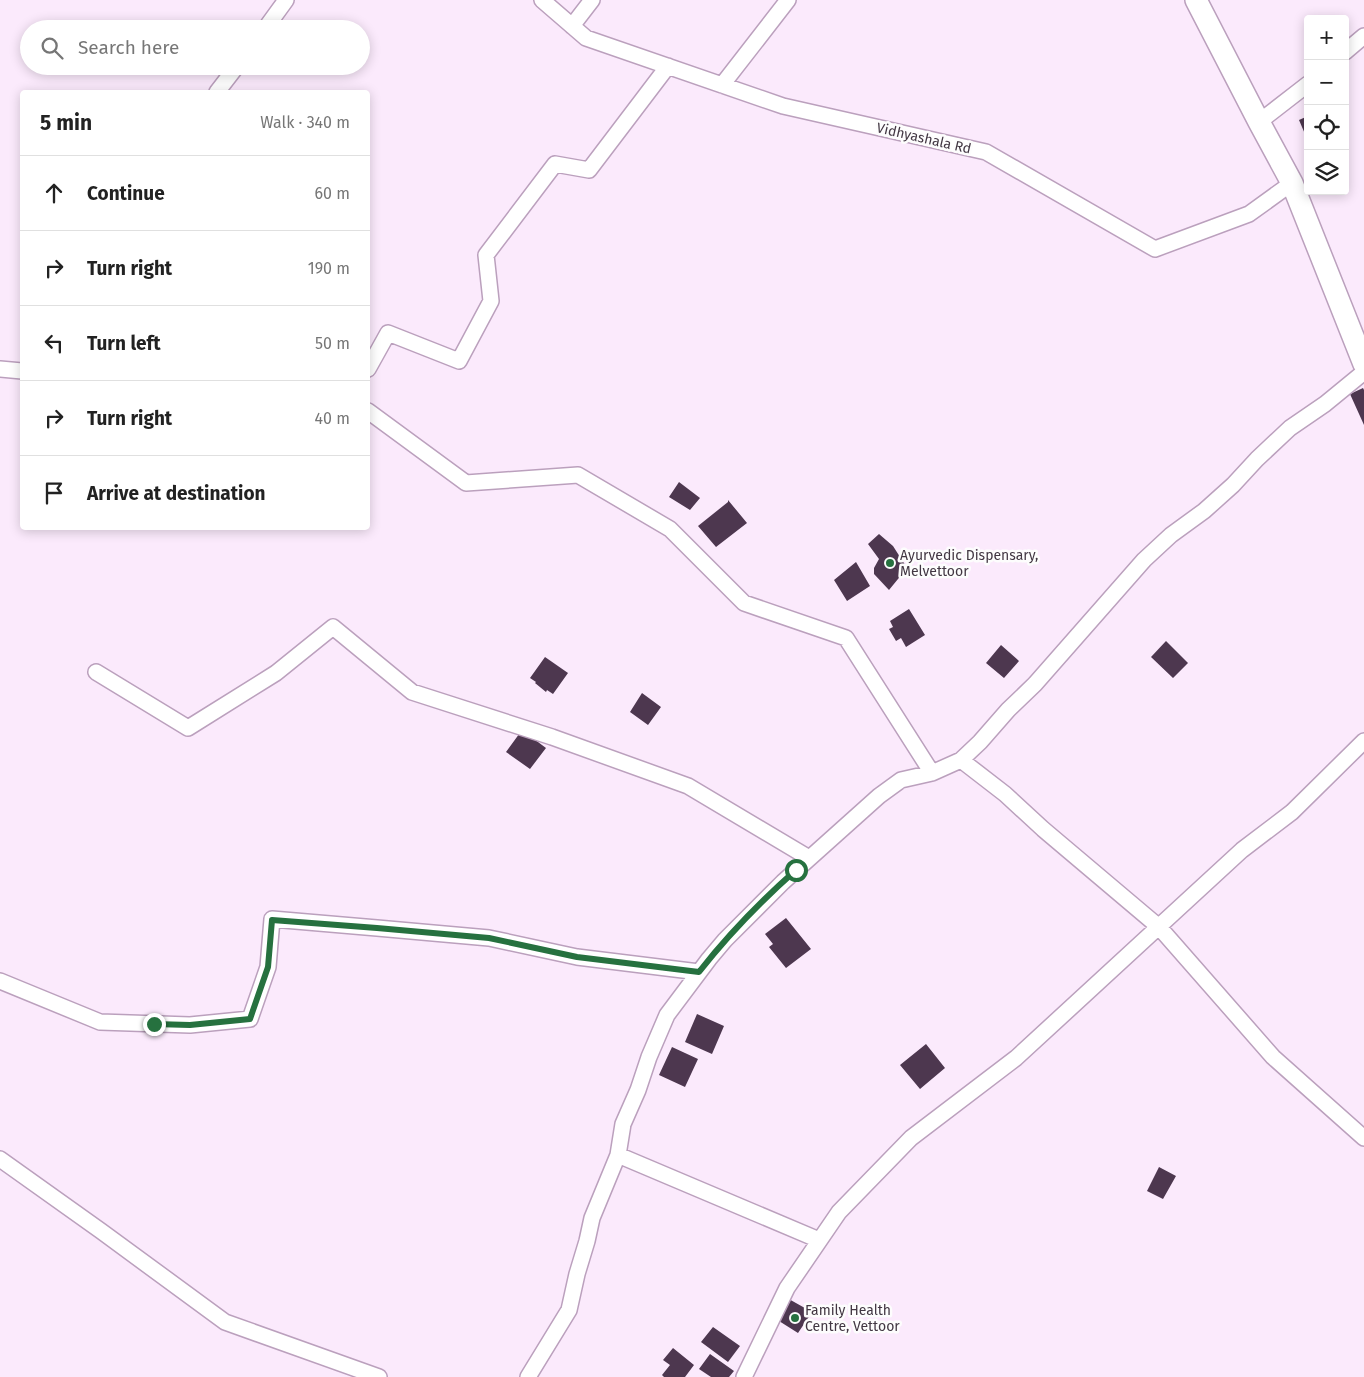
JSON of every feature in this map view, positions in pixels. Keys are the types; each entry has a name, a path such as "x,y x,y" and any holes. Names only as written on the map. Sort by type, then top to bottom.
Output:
{"main road":[{"path":"1196,0 1292,183 1364,364"}],"street":[{"path":"272,20 286,0"},
{"name":"Vidhyashala Rd","path":"542,0 586,38 782,106 986,152 1155,249 1249,214 1292,183"},
{"path":"572,26 592,0"},
{"path":"722,85 788,0"},
{"path":"1349,49 1364,36"},
{"path":"370,364 388,333 459,360 491,301 486,254 555,164 589,170 668,66"},
{"path":"219,90 230,75"},
{"path":"1259,122 1304,87"},
{"path":"0,370 20,371"},
{"path":"528,1377 569,1310 592,1218 618,1155 623,1124 638,1090 649,1056 667,1015 699,972 738,926 783,882 879,796 901,780 932,773 961,760 1035,684 1144,560 1171,535 1204,511 1233,486 1257,459 1290,428 1325,404 1364,372"},
{"path":"370,412 466,483 578,475 670,529 744,602 846,638 932,773"},
{"path":"96,672 188,728 276,673 333,628 412,692 552,737 688,786 809,858"},
{"path":"744,1377 786,1288 819,1240 839,1212 911,1138 1016,1058 1242,850 1292,812 1364,741"},
{"path":"961,760 1005,794 1159,927 1273,1057 1364,1138"},
{"path":"0,981 100,1022 190,1025 250,1019 268,967 272,920 489,938 577,957 699,972"},
{"path":"618,1155 819,1240"},
{"path":"0,1159 225,1322 379,1377"}],"building":[{"path":"1304,118 1304,132 1299,120"},
{"path":"1363,388 1364,390 1364,425 1350,394"},
{"path":"679,482 700,498 690,510 669,497"},
{"path":"728,500 747,523 716,547 698,526 728,502"},
{"name":"Ayurvedic Dispensary, Melvettoor","path":"879,534 893,546 907,568 889,590 874,574 874,568 879,559 868,544"},
{"path":"856,562 870,586 847,601 834,580"},
{"path":"909,609 925,635 906,647 901,638 896,641 889,629 893,627 890,621"},
{"path":"1166,641 1188,663 1173,678 1151,657"},
{"path":"1001,645 1019,661 1004,678 986,663"},
{"path":"545,657 568,673 553,694 547,690 546,692 530,678"},
{"path":"642,693 661,707 648,725 630,712"},
{"path":"522,730 546,748 530,769 506,752"},
{"path":"786,918 811,949 786,968 769,947 773,944 765,934"},
{"path":"697,1014 724,1026 712,1054 685,1042"},
{"path":"926,1044 945,1068 920,1089 900,1065"},
{"path":"672,1047 698,1059 685,1087 659,1075"},
{"path":"1159,1167 1176,1176 1163,1199 1147,1191"},
{"name":"Family Health Centre, Vettoor","path":"787,1298 812,1312 798,1333 779,1321 783,1314 778,1311"},
{"path":"713,1327 740,1346 728,1362 701,1342"},
{"path":"673,1348 694,1365 685,1377 664,1377 662,1375 670,1365 663,1360"},
{"path":"710,1354 734,1371 729,1377 711,1377 699,1369"}],"place":[{"name":"Ayurvedic Dispensary, Melvettoor","path":"890,563"},
{"name":"Family Health Centre, Vettoor","path":"795,1318"}],"route":[{"path":"154,1024 190,1025 250,1019 268,967 272,920 489,938 577,957 699,972 725,940 796,870"}]}
